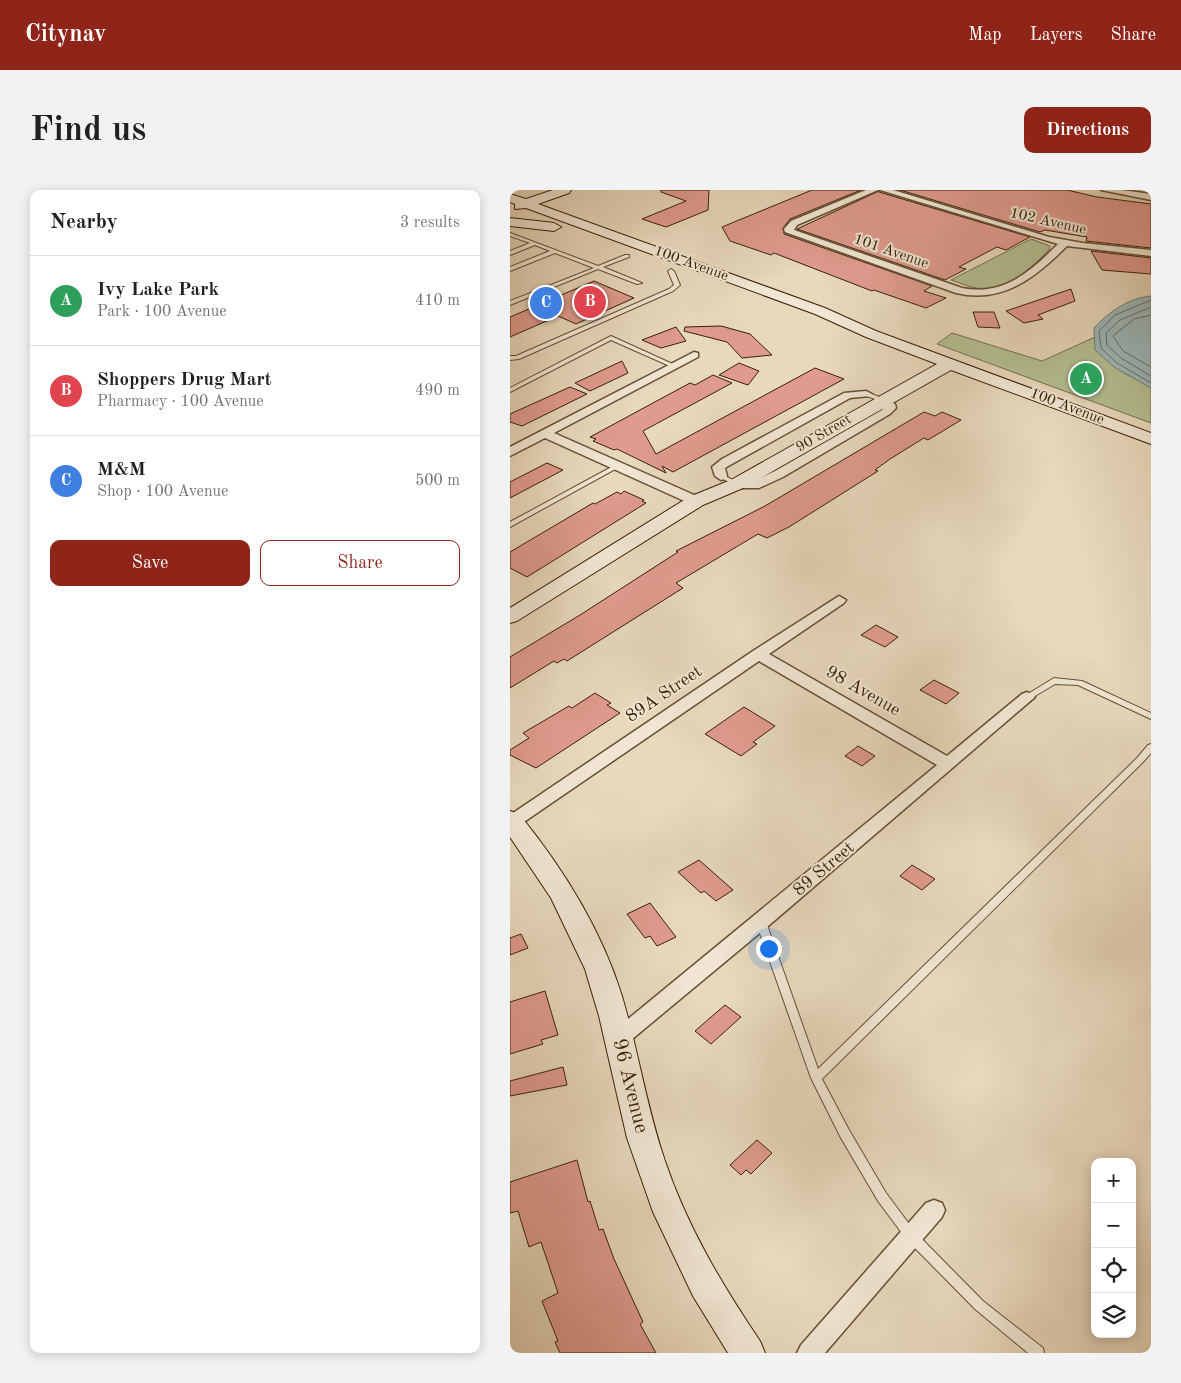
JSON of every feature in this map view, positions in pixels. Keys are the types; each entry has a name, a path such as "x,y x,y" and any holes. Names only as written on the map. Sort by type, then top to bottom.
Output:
{"main road":[{"path":"513,206 542,190"},
{"path":"513,206 565,190"},
{"name":"100 Avenue","path":"513,206 554,227 627,256 738,295 871,334 1151,439"},
{"name":"100 Avenue","path":"513,206 820,311 871,334"},
{"name":"90 Street","path":"510,617 866,394 943,360"},
{"name":"90 Street","path":"729,480 883,400 943,360"},
{"name":"96 Avenue","path":"511,821 536,854 576,920 599,969 642,1136 664,1202 690,1257 722,1316 748,1353"}],"street":[{"name":"101 Avenue","path":"874,190 794,224 789,229 796,234 972,295 987,295 998,292 1035,271 1065,242"},
{"name":"102 Avenue","path":"884,190 1001,226 1065,242 1151,253"},
{"path":"1105,190 1151,197"},
{"path":"510,452 694,356"},
{"path":"546,434 696,501"},
{"name":"89A Street","path":"511,821 839,600"},
{"name":"98 Avenue","path":"758,654 948,764"},
{"name":"89 Street","path":"618,1039 761,922 1027,697"},
{"path":"809,1353 934,1210"}],"lane":[{"path":"510,234 639,283"},
{"path":"510,253 536,243"},
{"path":"510,269 555,251"},
{"path":"510,303 627,256"},
{"path":"510,260 521,264"},
{"path":"510,358 517,358 589,328 671,290 677,285 671,271"},
{"path":"510,390 611,338 674,366"},
{"path":"866,394 883,400"},
{"path":"510,526 617,466"},
{"path":"1027,697 1054,681 1079,683 1151,716"},
{"path":"816,1078 1140,760 1151,747"},
{"path":"761,922 816,1078 844,1134 882,1197 911,1236 979,1305 1038,1353"}],"green space":[{"path":"1031,239 1050,246 1049,250 1019,277 1010,282 992,289 982,289 951,280"},
{"path":"952,333 1042,361 1095,337 1125,374 1151,384 1151,423 937,344"}],"water":[{"path":"1151,296 1151,388 1114,367 1095,350 1094,328 1106,317 1127,303"}],"building":[{"path":"661,190 709,190 708,210 666,227 642,219 686,201 661,192"},
{"path":"812,190 861,190 790,219 783,228 784,234 932,286 924,291 946,298 926,308 874,290 872,291 774,253 771,255 730,241 722,227"},
{"path":"900,190 1067,190 1097,197 1151,204 1151,248 1086,241 1087,237 1045,230 1040,232"},
{"path":"879,191 1030,237 1006,250 997,247 959,267 966,269 945,280 797,229"},
{"path":"1091,251 1151,258 1151,274 1102,270"},
{"path":"594,281 634,298 576,324 558,316 510,337 510,317"},
{"path":"1071,289 1075,301 1038,315 1043,319 1024,323 1006,311"},
{"path":"973,312 994,312 1000,328 978,327"},
{"path":"721,326 750,334 772,355 742,358 727,342 684,331 685,327"},
{"path":"676,327 686,341 661,348 642,340"},
{"path":"622,361 628,373 590,391 575,383"},
{"path":"739,363 759,371 748,385 719,375"},
{"path":"815,368 844,379 673,472 662,466 666,473 617,449 614,450 593,441 596,439 590,437 690,383 695,385 713,375 732,383 643,431 656,454"},
{"path":"570,387 587,394 522,426 510,422 510,414"},
{"path":"924,412 935,416 942,412 961,420 928,440 924,438 890,459 875,470 878,471 789,527 767,538 758,534 676,583 683,588 567,661 564,659 557,663 554,661 510,688 510,657 580,615 678,552 676,551 765,506"},
{"path":"547,463 563,470 510,498 510,482"},
{"path":"624,491 644,500 642,501 646,503 527,577 510,568 510,552 593,503 595,504 617,492 621,494"},
{"path":"876,625 898,637 885,647 861,635"},
{"path":"934,680 959,693 946,704 920,690"},
{"path":"595,693 611,703 607,705 620,713 536,768 510,755 510,750 529,738 523,733 569,706 572,708"},
{"path":"744,707 775,726 753,742 757,744 741,756 705,734"},
{"path":"858,746 875,756 862,766 845,756"},
{"path":"699,860 733,890 716,901 704,891 701,893 678,872"},
{"path":"912,865 935,879 922,890 900,876"},
{"path":"650,903 676,937 657,946 650,936 645,938 627,914"},
{"path":"521,934 528,948 510,955 510,938"},
{"path":"545,991 558,1035 541,1040 543,1044 510,1054 510,1002"},
{"path":"725,1005 741,1017 711,1044 695,1031"},
{"path":"563,1067 567,1085 510,1096 510,1081"},
{"path":"757,1140 772,1153 751,1174 746,1170 741,1175 730,1165"},
{"path":"577,1160 588,1202 590,1201 599,1230 603,1229 614,1259 643,1322 640,1324 656,1353 560,1353 555,1342 558,1341 542,1301 558,1293 541,1242 529,1247 518,1211 510,1213 510,1182"}],"place":[{"name":"Shoppers Drug Mart","path":"590,302"},
{"name":"M&M","path":"546,303"},
{"name":"Ivy Lake Park","path":"1086,379"}]}
